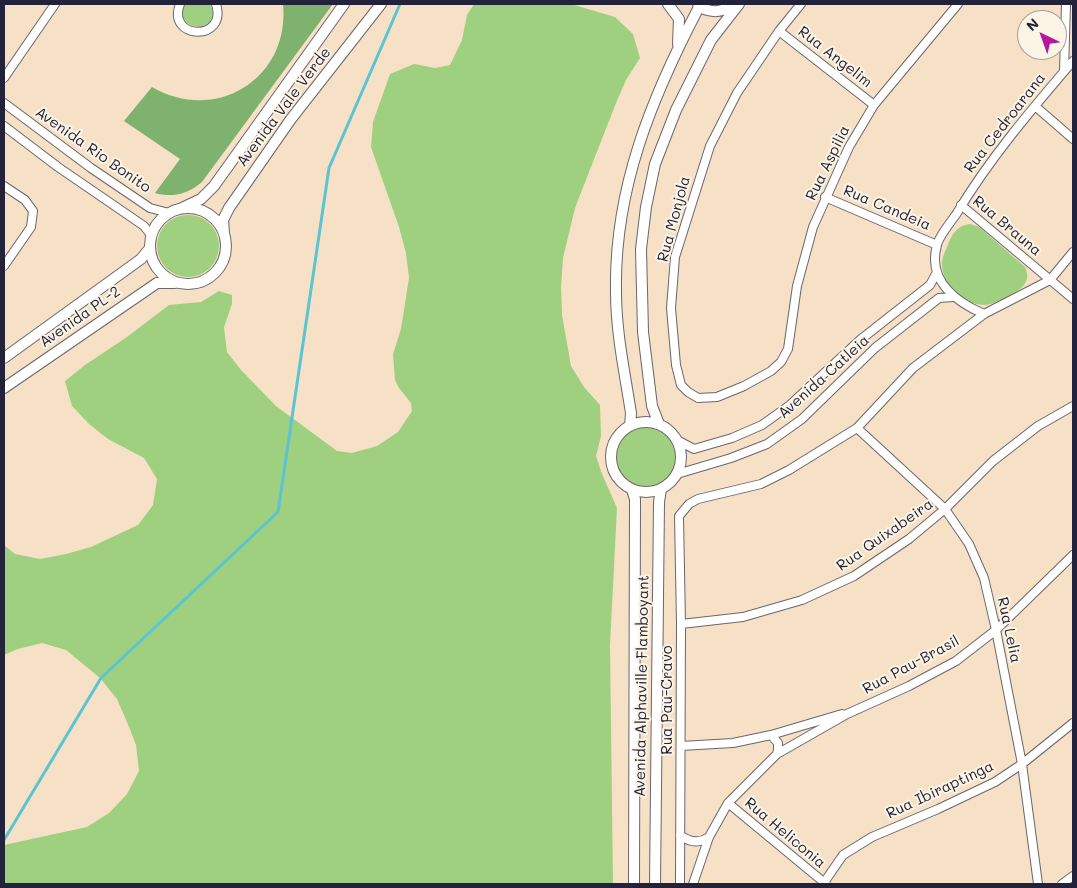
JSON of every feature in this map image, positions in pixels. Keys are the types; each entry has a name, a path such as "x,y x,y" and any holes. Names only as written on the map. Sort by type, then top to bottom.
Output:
{"street":[{"path":"4,78 55,4"},
{"path":"180,4 178,12 181,23 185,28 196,32 208,30 216,21 218,10 216,4"},
{"name":"Avenida Vale Verde","path":"182,208 201,199 214,186 344,4"},
{"name":"Avenida Vale Verde","path":"224,233 223,220 229,208 291,119 381,4"},
{"path":"668,4 679,19 677,53"},
{"path":"630,426 616,294 617,249 622,205 633,160 653,104 699,5 710,12 719,12 734,4"},
{"path":"659,424 652,406 642,332 641,250 646,207 655,164 676,110 711,40 739,4"},
{"name":"Rua Monjola","path":"782,362 771,371 744,386 717,397 698,398 681,385 676,365 671,308 675,257 710,146 737,93 779,30 801,4"},
{"name":"Rua Aspilia","path":"782,362 788,349 797,286 813,228 849,146 874,106 958,4"},
{"path":"1066,7 1073,17"},
{"path":"1064,72 1066,7"},
{"name":"Rua Angelim","path":"779,30 874,106"},
{"name":"Rua Cedroarana","path":"962,205 981,175 1073,61"},
{"name":"Avenida Rio Bonito","path":"4,103 77,158 150,208 169,213"},
{"path":"1035,106 1073,139"},
{"path":"4,126 58,167 144,226 151,235"},
{"path":"4,186 25,200 33,211 31,227 4,266"},
{"name":"Rua Candeia","path":"825,197 937,245"},
{"name":"Rua Brauna","path":"937,245 962,205 1073,299"},
{"path":"182,208 195,209 207,213 217,222 224,233 226,245 224,256 215,272 201,282 177,283 167,278 158,270 152,260 150,248 151,235 156,226 169,213 182,208"},
{"path":"937,245 937,272 944,286 953,297 968,308 984,314"},
{"name":"Avenida PL-2","path":"4,358 141,259 150,248"},
{"path":"857,428 913,368 984,314 1050,280 1073,252"},
{"name":"Avenida Catleia","path":"677,440 694,449 732,438 762,424 790,405 860,340 930,285 937,272"},
{"name":"Avenida PL-2","path":"4,388 156,283 177,283"},
{"name":"Avenida Catleia","path":"677,474 731,458 767,444 802,419 875,348 939,298 953,297"},
{"name":"Rua Quixabeira","path":"681,624 743,617 802,600 854,576 909,538 945,510 993,461 1038,426 1073,406"},
{"path":"644,422 659,424 672,433 681,451 681,463 677,474 670,483 661,489 652,492 632,490 623,484 616,475 611,453 614,442 630,426 644,422"},
{"name":"Rua Lelia","path":"857,428 945,510 969,544 984,578 1022,764 1038,884"},
{"name":"Rua Pau-Cravo","path":"680,884 682,746 679,516 689,504 698,499 760,484 789,470 857,428"},
{"name":"Avenida Alphaville Flamboyant","path":"655,884 659,502 661,489"},
{"name":"Avenida Alphaville Flamboyant","path":"632,490 635,499 634,884"},
{"name":"Rua Pau-Brasil","path":"693,884 709,838 728,804 777,754 847,714 956,661 996,630 1073,555"},
{"name":"Rua Pau-Brasil","path":"682,746 733,743 771,736 841,714 847,714"},
{"name":"Rua Ibiraptinga","path":"824,884 843,855 872,837 995,782 1022,764 1073,723"},
{"path":"771,736 778,743 777,754"},
{"name":"Rua Heliconia","path":"728,804 824,884"},
{"path":"680,835 694,841 704,841 709,838"},
{"path":"1062,884 1073,876"}],"green space":[{"path":"185,4 210,4 213,14 210,21 205,25 198,26 191,25 185,21 183,14"},
{"path":"283,4 333,4 202,182 180,194 155,193 180,159 124,121 152,87 176,97 200,100 223,97 244,88 262,73 274,54 282,31"},
{"path":"474,4 571,4 615,17 633,34 640,58 626,80 616,103 575,208 563,258 561,288 562,315 571,366 584,387 600,405 601,436 596,456 617,508 610,645 613,884 4,884 4,845 87,827 109,813 127,794 139,771 136,745 127,722 117,699 100,678 66,650 42,643 18,649 4,655 4,545 15,554 40,559 66,554 91,547 138,525 153,505 157,479 144,458 108,439 89,424 72,406 65,381 169,305 201,302 219,291 232,295 232,304 224,327 227,352 241,370 276,406 337,451 352,453 377,446 398,432 412,411 411,403 395,380 393,354 401,329 409,278 406,253 399,227 371,147 373,122 390,74 414,64 435,68 450,65 462,40 467,15"},
{"path":"182,215 194,215 210,224 217,234 219,246 217,258 210,268 194,277 182,277 171,272 162,263 157,252 157,240 162,229 171,220"},
{"path":"970,224 979,227 1025,267 1027,273 1026,282 1019,290 995,303 976,304 960,297 949,285 945,277 942,261 949,242 958,229"},
{"path":"646,426 663,431 668,435 672,440 677,457 672,474 668,479 663,483 646,488 629,483 624,479 620,474 615,457 620,440 624,435 629,431"}],"waterway":[{"path":"4,840 101,678 278,512 329,168 400,4"}]}
